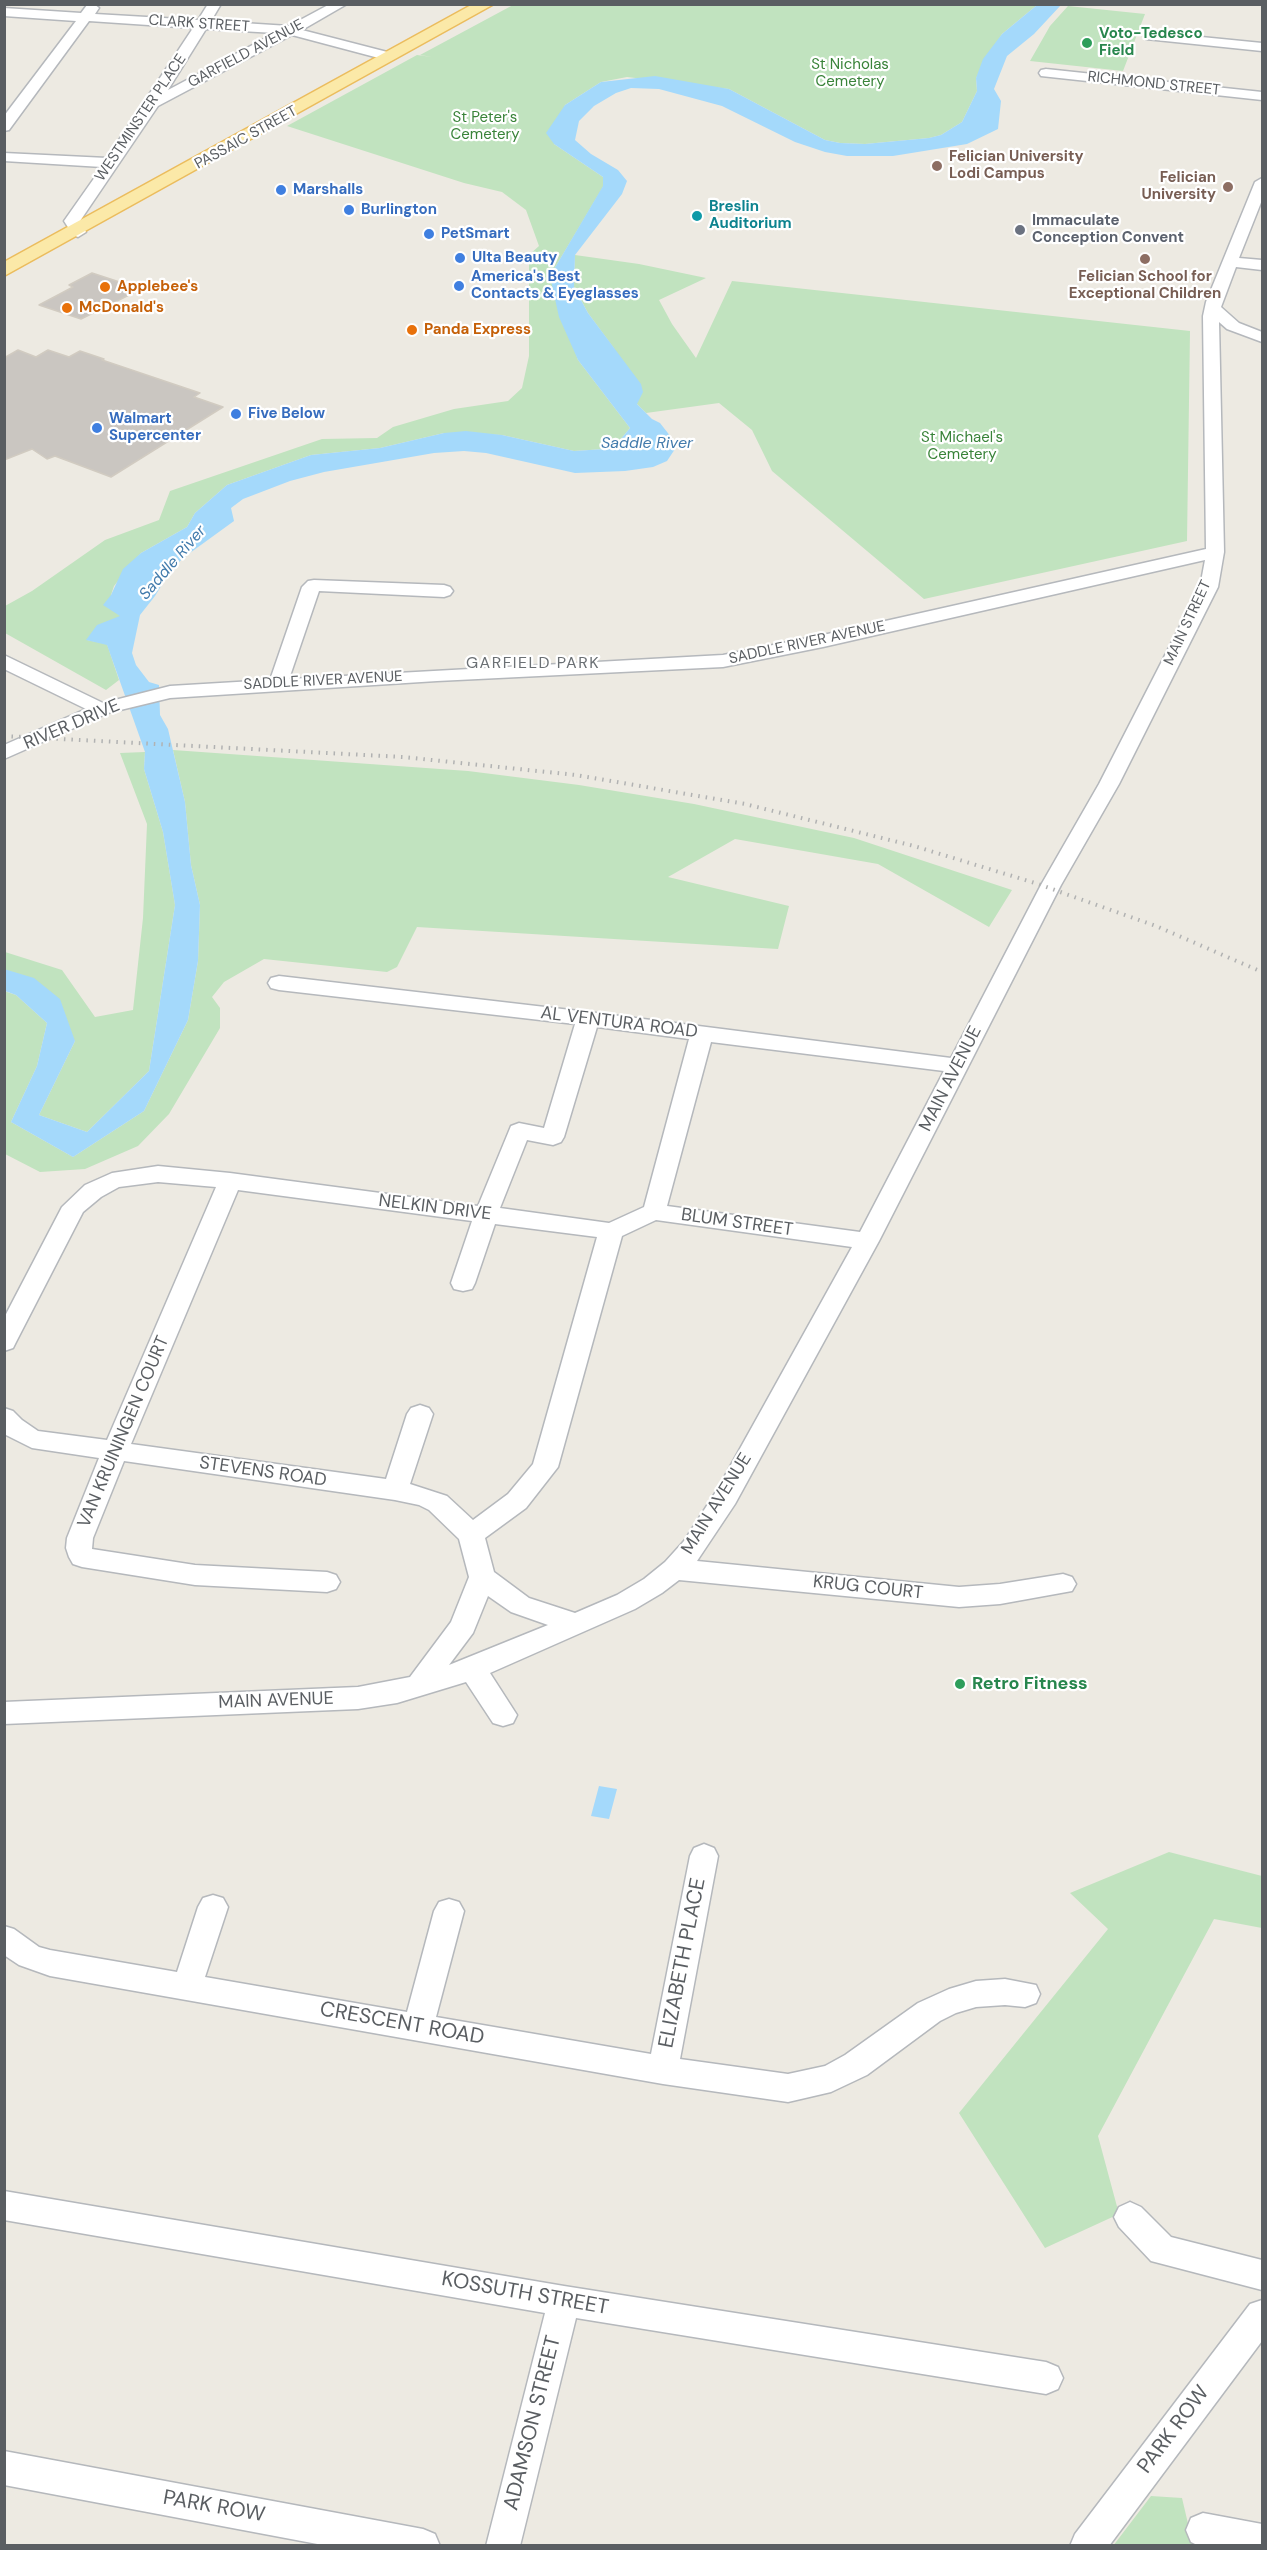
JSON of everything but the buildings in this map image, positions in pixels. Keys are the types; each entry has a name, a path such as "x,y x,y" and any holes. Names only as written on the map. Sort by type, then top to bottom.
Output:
{"main road":[{"name":"PASSAIC STREET","path":"4,270 78,232 486,4"}],"street":[{"path":"4,127 94,4"},
{"name":"WESTMINSTER PLACE","path":"78,232 72,221 152,104 215,4"},
{"name":"GARFIELD AVENUE","path":"152,104 290,31 325,9 341,4"},
{"name":"CLARK STREET","path":"4,12 290,31 390,57"},
{"path":"1151,36 1263,47"},
{"name":"RICHMOND STREET","path":"1046,73 1263,96"},
{"path":"4,157 112,164"},
{"name":"MAIN STREET","path":"1051,885 1109,784 1209,587 1215,552 1210,333 1213,308 1230,262 1258,206 1263,182"},
{"path":"1230,262 1263,265"},
{"path":"1213,308 1233,326 1263,339"},
{"path":"1210,333 1263,339"},
{"path":"1211,362 1231,347 1263,339"},
{"name":"SADDLE RIVER AVENUE","path":"140,698 175,692 278,684 723,661 823,641 1215,552"},
{"path":"1167,563 1193,568 1204,576 1209,587"},
{"path":"278,684 304,606 311,587 314,585 444,591"},
{"path":"4,661 106,707"},
{"name":"RIVER DRIVE","path":"4,753 106,707 140,698"},
{"name":"MAIN AVENUE","path":"4,1713 358,1698 419,1686 472,1669 626,1602 653,1586 674,1569 693,1548 726,1497 867,1241 1051,885"},
{"name":"AL VENTURA ROAD","path":"279,983 588,1018 958,1066"},
{"path":"463,1283 486,1215 519,1131 553,1137 588,1018"},
{"path":"471,1535 517,1501 544,1467 611,1231 654,1212 702,1033"},
{"name":"NELKIN DRIVE","path":"4,1342 74,1207 93,1191 112,1181 158,1173 611,1231"},
{"name":"VAN KRUININGEN COURT","path":"230,1181 115,1451 80,1538 79,1548 82,1557 195,1575 327,1582"},
{"name":"BLUM STREET","path":"654,1212 867,1241"},
{"path":"395,1490 420,1414"},
{"name":"STEVENS ROAD","path":"4,1418 13,1427 32,1439 395,1490 425,1497 438,1503 471,1535 482,1577"},
{"name":"KRUG COURT","path":"674,1569 959,1597 999,1594 1063,1584"},
{"path":"419,1686 463,1626 482,1577 520,1605 578,1624"},
{"path":"472,1669 503,1715"},
{"name":"ELIZABETH PLACE","path":"663,2070 704,1856"},
{"path":"187,1987 213,1907"},
{"path":"418,2027 449,1911"},
{"name":"CRESCENT ROAD","path":"4,1938 29,1956 50,1963 663,2070 788,2088 831,2078 856,2065 929,2012 949,2002 976,1994 1005,1992 1025,1994"},
{"name":"KOSSUTH STREET","path":"4,2205 564,2301 1046,2379"},
{"path":"1130,2217 1162,2250 1217,2262 1263,2276"},
{"name":"ADAMSON STREET","path":"502,2546 564,2301"},
{"name":"PARK ROW","path":"1086,2546 1263,2315"},
{"name":"PARK ROW","path":"4,2468 423,2546"},
{"path":"1203,2530 1263,2541"}],"green space":[{"path":"513,5 1037,5 1002,34 976,78 977,91 962,122 941,135 929,138 865,144 840,143 825,140 729,89 627,77 601,82 565,105 554,144 603,177 603,187 550,276 578,360 630,428 620,440 605,449 574,451 502,435 444,433 380,448 311,455 227,485 195,513 187,527 141,553 114,586 111,595 121,616 87,640 107,644 119,680 106,690 5,633 5,606 32,591 105,540 159,520 170,491 322,439 377,438 393,427 454,409 508,401 522,388 529,356 529,255 539,246 526,210 502,192 464,183 287,126 417,55 432,57 420,55"},
{"name":"Voto-Tedesco Field","path":"1068,6 1145,14 1123,71 1030,61 1050,26"},
{"name":"St Michael's Cemetery","path":"575,255 639,264 706,278 659,300 672,324 696,358 732,281 1190,331 1187,541 924,599 772,471 752,430 719,403 646,413 637,404 613,347 588,313 574,287"},
{"path":"173,750 468,771 579,785 694,804 854,838 1012,890 989,927 878,864 735,839 668,877 789,906 778,949 417,927 397,967 387,972 264,959 224,982 212,997 220,1008 220,1028 169,1114 138,1146 85,1169 40,1172 5,1154 4,991 16,995 47,1023 37,1066 11,1122 73,1157 144,1111 188,1020 198,961 200,905 191,865 185,802"},
{"path":"145,752 144,769 163,832 175,905 149,1071 87,1132 39,1115 75,1041 5,969 5,952 62,970 95,1017 133,1010 143,918 147,824 120,753"},
{"path":"1169,1852 1262,1876 1262,1928 1214,1919 1098,2136 1119,2214 1045,2248 959,2113 1108,1929 1070,1893"},
{"path":"1151,2496 1182,2498 1193,2545 1113,2546"}],"water":[{"name":"Saddle River","path":"1037,5 1061,5 1034,34 1007,56 994,89 1001,101 998,129 967,144 893,156 847,156 825,152 795,142 722,106 659,89 631,88 616,93 594,106 579,121 575,140 591,154 618,170 627,181 622,194 575,255 574,287 588,313 641,384 643,392 637,404 652,419 660,423 671,437 675,449 667,461 653,467 625,471 575,473 486,453 464,451 434,453 324,472 290,481 243,499 231,508 234,521 183,558 169,573 140,615 132,653 136,665 149,682 159,685 160,715 168,729 185,802 191,865 200,905 198,961 188,1020 144,1111 73,1157 11,1122 37,1066 47,1023 16,995 5,991 4,969 34,978 60,999 75,1041 39,1115 87,1132 149,1071 175,905 163,832 144,769 145,752 107,645 86,640 97,625 120,616 103,605 111,595 123,569 141,553 187,527 195,513 227,485 311,455 380,448 444,433 466,431 502,435 574,451 605,449 620,440 630,428 578,360 559,317 550,276 603,186 603,177 554,144 546,133 565,105 601,82 655,76 729,89 825,140 840,143 865,144 929,138 941,135 962,122 977,91 976,78 983,59 1002,34"},
{"path":"599,1786 617,1789 609,1819 591,1816"}],"railway":[{"path":"4,736 403,757 576,775 745,804 914,846 1035,883 1156,926 1262,972"}],"place":[{"name":"Voto-Tedesco Field","path":"1087,43"},
{"name":"Felician University Lodi Campus","path":"937,166"},
{"name":"Felician University","path":"1228,187"},
{"name":"Marshalls","path":"281,190"},
{"name":"Burlington","path":"349,210"},
{"name":"Breslin Auditorium","path":"697,216"},
{"name":"Immaculate Conception Convent","path":"1020,230"},
{"name":"PetSmart","path":"429,234"},
{"name":"Ulta Beauty","path":"460,258"},
{"name":"Felician School for Exceptional Children","path":"1145,259"},
{"name":"America's Best Contacts & Eyeglasses","path":"459,286"},
{"name":"Applebee's","path":"105,287"},
{"name":"McDonald's","path":"67,308"},
{"name":"Panda Express","path":"412,330"},
{"name":"Five Below","path":"236,414"},
{"name":"Walmart Supercenter","path":"97,428"},
{"name":"Retro Fitness","path":"960,1684"}],"district":[{"name":"GARFIELD PARK","path":"533,664"}],"park label":[{"name":"St Nicholas Cemetery","path":"850,74"},
{"name":"St Peter's Cemetery","path":"485,126"}]}
